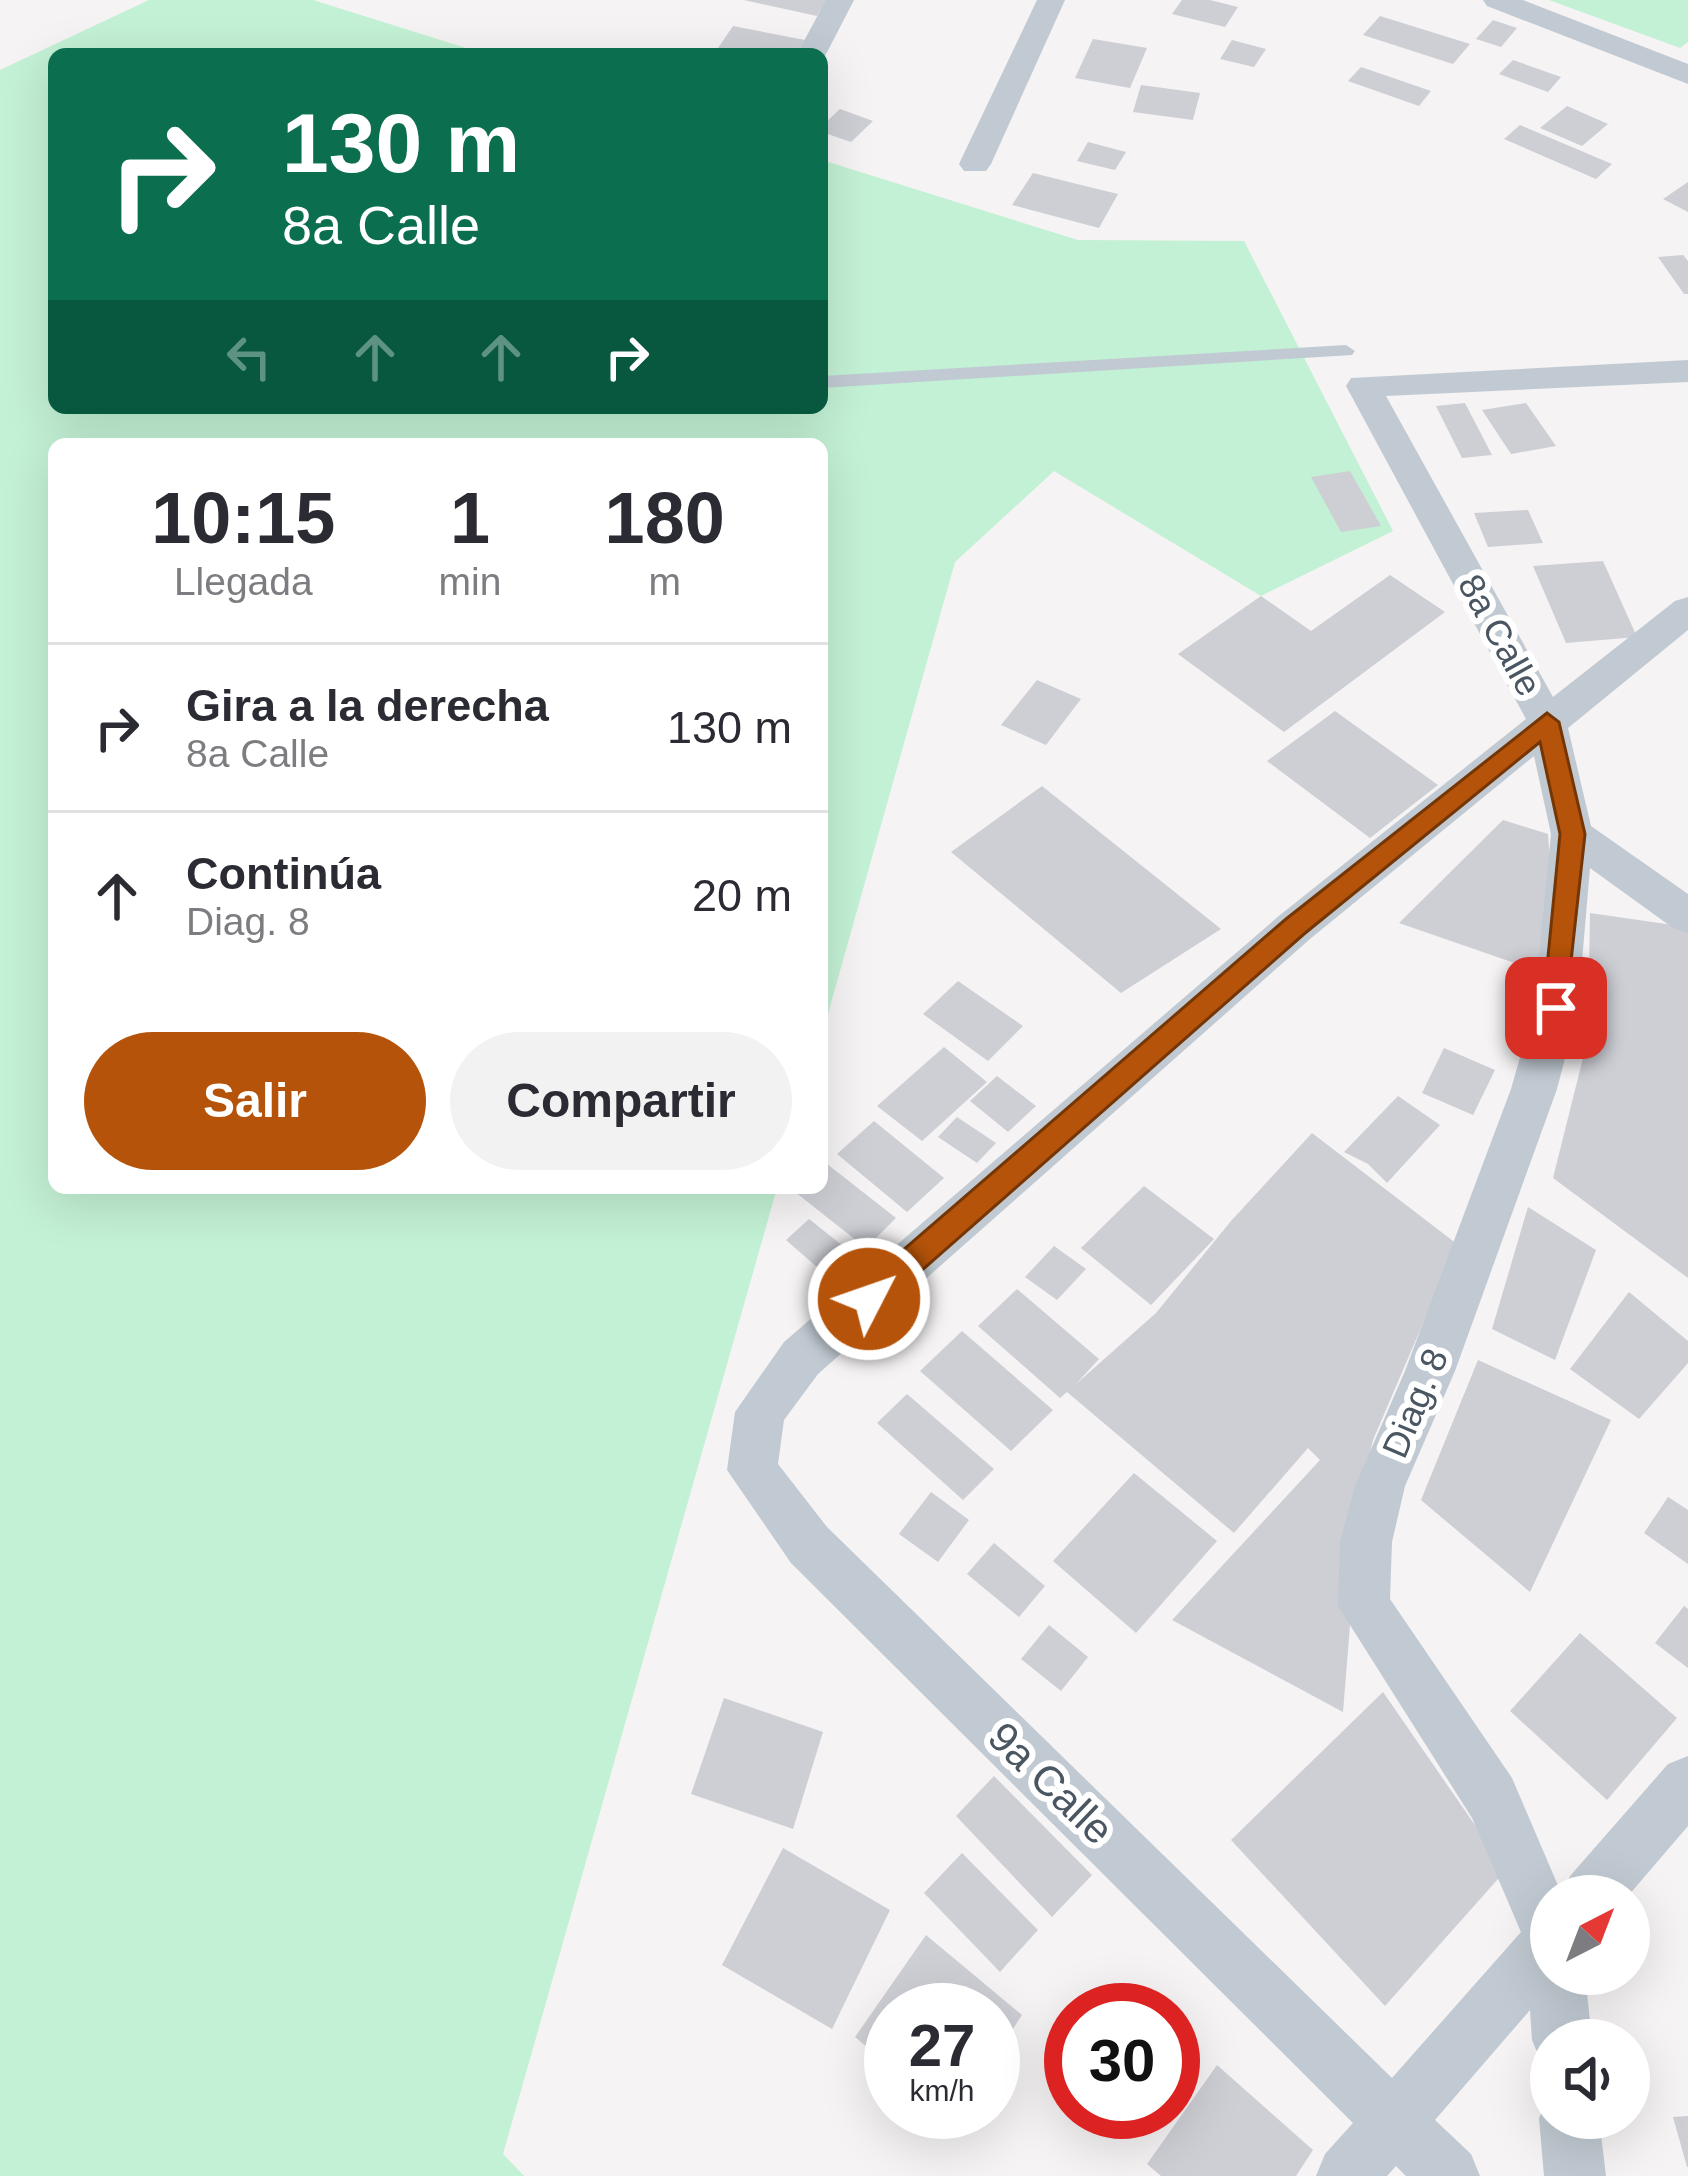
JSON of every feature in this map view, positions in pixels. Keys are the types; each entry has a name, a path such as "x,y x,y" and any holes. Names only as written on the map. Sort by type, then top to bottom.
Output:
{"street":[{"path":"815,48 840,0"},
{"path":"975,164 1051,0"},
{"path":"1497,0 1688,75"},
{"path":"1354,368 1688,371"},
{"name":"8a Calle","path":"1354,368 1547,722 1572,834"},
{"name":"9a Calle","path":"1449,2176 809,1545 752,1470 760,1412 801,1358 1295,927 1688,610"},
{"path":"1572,834 1688,916"},
{"name":"Diag. 8","path":"1530,1889 1492,1798 1364,1606 1366,1542 1379,1486 1488,1221 1545,1049 1556,1008 1572,834"},
{"path":"1608,1875 1688,1784"},
{"path":"1347,2176 1530,1963"},
{"path":"1571,2139 1575,2176"}],"lane":[{"path":"828,382 1354,368"}],"green space":[{"path":"149,0 313,0 466,48 48,48 48,414 828,414 828,162 1078,240 1244,241 1393,531 1261,596 1054,471 955,562 828,1014 828,438 48,438 48,1194 775,1194 503,2154 524,2176 0,2176 0,70"},
{"path":"1549,0 1688,0 1688,42 1680,48"}],"building":[{"path":"744,0 827,0 817,16"},
{"path":"1182,0 1238,7 1225,27 1172,14"},
{"path":"1380,16 1470,44 1453,64 1363,35"},
{"path":"1493,20 1517,28 1501,47 1476,39"},
{"path":"733,26 805,40 800,48 718,48"},
{"path":"1093,39 1147,48 1130,88 1075,78"},
{"path":"1232,40 1266,49 1254,67 1220,59"},
{"path":"1513,60 1561,77 1548,92 1499,74"},
{"path":"1361,67 1431,91 1419,106 1348,81"},
{"path":"1141,85 1200,93 1193,120 1133,112"},
{"path":"1567,106 1608,124 1582,146 1540,128"},
{"path":"840,109 873,121 851,142 828,134 828,120"},
{"path":"1520,125 1612,164 1596,179 1504,139"},
{"path":"1088,142 1126,152 1115,170 1077,161"},
{"path":"1033,173 1118,194 1099,228 1012,205"},
{"path":"1688,182 1688,212 1663,199"},
{"path":"1683,255 1688,261 1688,294 1658,257"},
{"path":"1465,403 1492,455 1462,458 1436,406"},
{"path":"1526,403 1556,446 1511,454 1482,410"},
{"path":"1350,471 1381,526 1341,532 1311,477"},
{"path":"1528,510 1543,543 1488,547 1474,513"},
{"path":"1603,561 1637,637 1566,643 1533,566"},
{"path":"1390,575 1445,612 1284,732 1178,654 1261,596 1311,631"},
{"path":"1037,680 1081,699 1046,745 1001,725"},
{"path":"1335,711 1438,785 1370,838 1267,761"},
{"path":"1042,786 1221,929 1121,993 951,852"},
{"path":"1503,820 1548,834 1558,978 1399,923"},
{"path":"1590,913 1688,931 1688,1278 1553,1178 1588,1038"},
{"path":"958,981 1023,1026 988,1061 923,1014"},
{"path":"944,1047 987,1082 922,1141 877,1106"},
{"path":"1444,1048 1495,1070 1473,1115 1422,1093"},
{"path":"997,1076 1036,1106 1008,1132 970,1101"},
{"path":"1398,1096 1440,1125 1387,1183 1368,1164 1344,1152"},
{"path":"957,1117 996,1143 977,1163 938,1137"},
{"path":"874,1121 944,1178 907,1212 837,1154"},
{"path":"1312,1133 1457,1244 1373,1440 1361,1489 1343,1712 1172,1620 1320,1460 1308,1448 1234,1533 1067,1392 1060,1398 978,1326 1017,1289 1099,1359 1076,1384 1156,1313"},
{"path":"828,1165 896,1218 866,1248 798,1194 828,1194"},
{"path":"1144,1186 1214,1239 1151,1305 1081,1248"},
{"path":"1528,1207 1596,1250 1555,1360 1492,1329"},
{"path":"809,1219 858,1258 834,1282 786,1240"},
{"path":"1054,1246 1086,1269 1057,1300 1025,1277"},
{"path":"1629,1292 1688,1341 1688,1363 1639,1419 1570,1369"},
{"path":"962,1331 1053,1410 1011,1451 920,1371"},
{"path":"1478,1360 1611,1420 1530,1592 1421,1500"},
{"path":"907,1394 994,1469 963,1500 877,1423"},
{"path":"1134,1473 1217,1541 1136,1633 1053,1561"},
{"path":"931,1492 969,1520 938,1562 899,1534"},
{"path":"1668,1497 1688,1510 1688,1564 1644,1533"},
{"path":"994,1543 1045,1586 1019,1617 967,1574"},
{"path":"1684,1606 1688,1609 1688,1668 1655,1643"},
{"path":"1049,1625 1088,1657 1061,1691 1021,1659"},
{"path":"1580,1633 1677,1718 1607,1800 1510,1711"},
{"path":"1383,1692 1506,1870 1385,2006 1231,1840"},
{"path":"724,1698 823,1732 793,1829 691,1794"},
{"path":"994,1776 1092,1875 1052,1917 956,1816"},
{"path":"783,1848 890,1910 832,2029 722,1965"},
{"path":"962,1853 1038,1930 1000,1972 924,1893"},
{"path":"926,1935 984,1983 893,1983"},
{"path":"864,2024 864,2044 855,2037"},
{"path":"1217,2065 1313,2150 1296,2176 1161,2176 1147,2164 1165,2139 1200,2139 1200,2089"},
{"path":"1688,2116 1688,2167 1687,2167 1673,2117"}],"route":[{"path":"869,1299 1295,927 1547,722 1572,834 1556,1008"}]}
